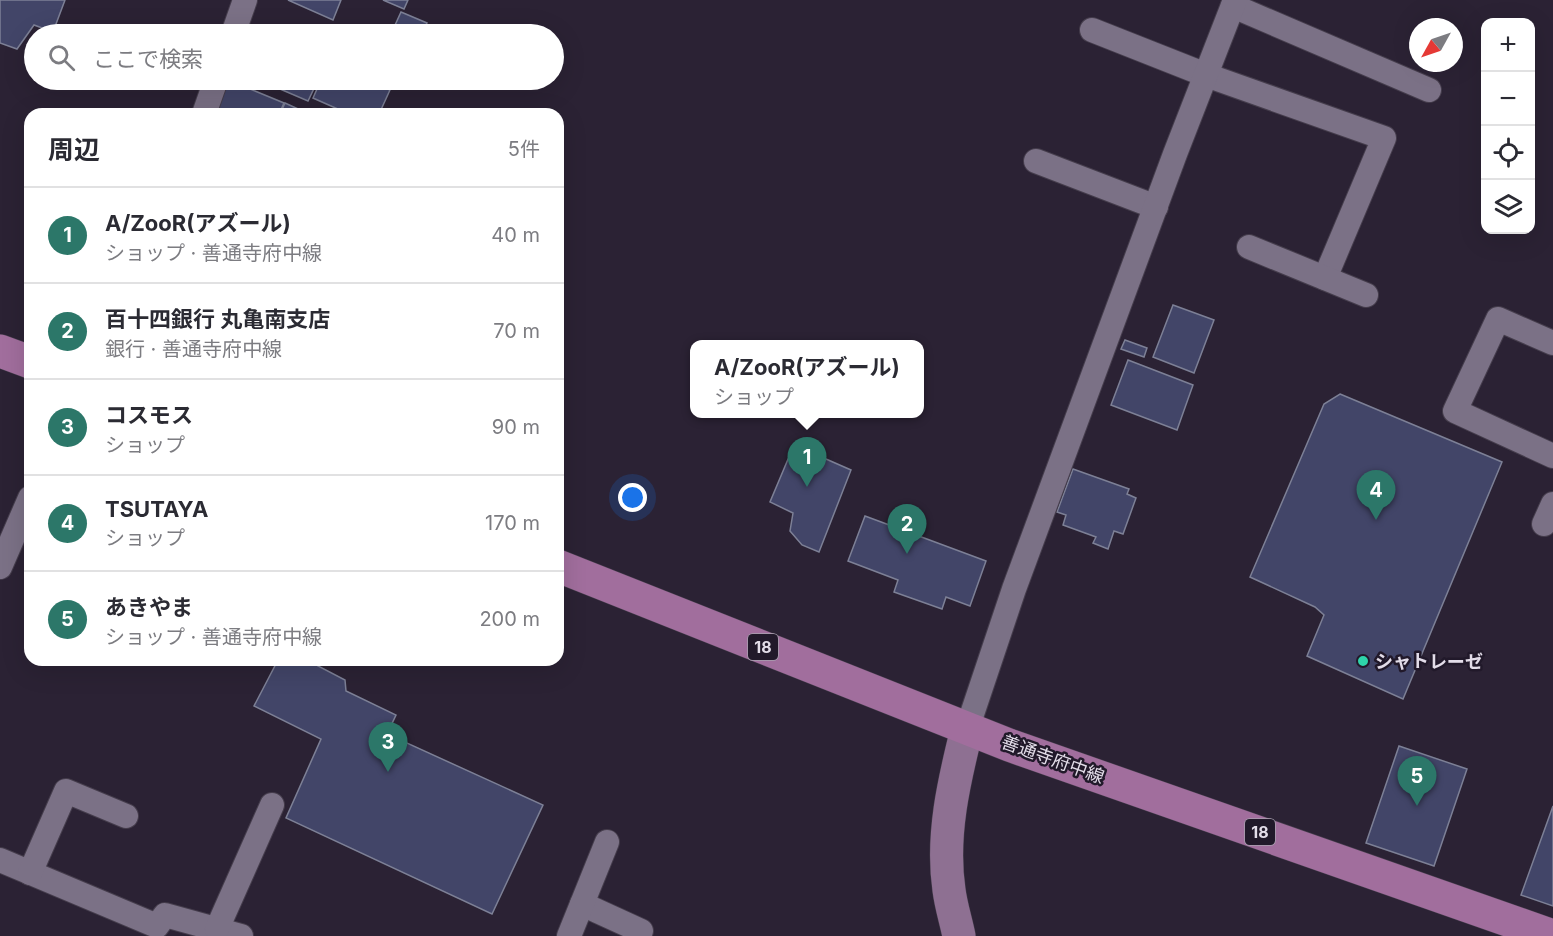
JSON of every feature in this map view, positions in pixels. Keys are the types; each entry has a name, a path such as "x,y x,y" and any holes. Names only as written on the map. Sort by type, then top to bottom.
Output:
{"main road":[{"path":"0,351 24,360"},
{"name":"善通寺府中線","path":"564,568 967,729 1553,936"}],"street":[{"path":"237,24 245,0"},
{"path":"959,936 949,890 946,834 953,787 967,729 1014,589 1234,3 1429,90"},
{"path":"1092,30 1206,75 1384,138 1325,278"},
{"path":"206,108 212,90"},
{"path":"1036,160 1156,207"},
{"path":"1249,247 1366,295"},
{"path":"1553,343 1498,319 1455,411 1553,456"},
{"path":"0,567 24,512"},
{"path":"30,873 66,791 126,816"},
{"path":"217,929 272,805"},
{"path":"569,936 607,842"},
{"path":"0,861 155,931 165,915 241,936"},
{"path":"582,904 641,931"}],"building":[{"path":"0,0 65,0 56,24 24,24 24,39 17,49 0,43"},
{"path":"288,0 341,0 333,20"},
{"path":"383,0 408,0 404,9"},
{"path":"401,12 427,23 427,24 396,24"},
{"path":"223,90 252,90 284,103 282,108 215,108"},
{"path":"282,90 313,90 308,101"},
{"path":"317,90 390,90 382,108 336,108 313,98"},
{"path":"285,103 296,108 283,108"},
{"path":"1173,305 1214,320 1194,373 1153,357"},
{"path":"1125,340 1147,348 1144,357 1121,349"},
{"path":"1128,360 1193,385 1177,430 1111,405"},
{"path":"1340,394 1502,462 1403,699 1307,656 1324,615 1315,607 1250,577 1324,404"},
{"path":"794,445 851,470 819,552 802,545 790,531 793,513 770,502"},
{"path":"1073,469 1129,489 1127,494 1136,498 1123,534 1114,531 1108,549 1093,543 1096,537 1063,525 1066,515 1057,512"},
{"path":"865,516 986,561 970,606 946,597 942,609 894,592 898,580 848,561"},
{"path":"275,666 318,666 345,680 346,691 396,715 387,734 543,805 492,914 286,818 321,739 254,706"},
{"path":"1399,746 1467,769 1434,866 1366,843"},
{"path":"1553,806 1553,906 1521,895"}],"place":[{"name":"A/ZooR(アズール)","path":"807,487"},
{"name":"TSUTAYA","path":"1376,520"},
{"name":"百十四銀行 丸亀南支店","path":"907,554"},
{"name":"シャトレーゼ","path":"1363,661"},
{"name":"コスモス","path":"388,772"},
{"name":"あきやま","path":"1417,806"}]}
